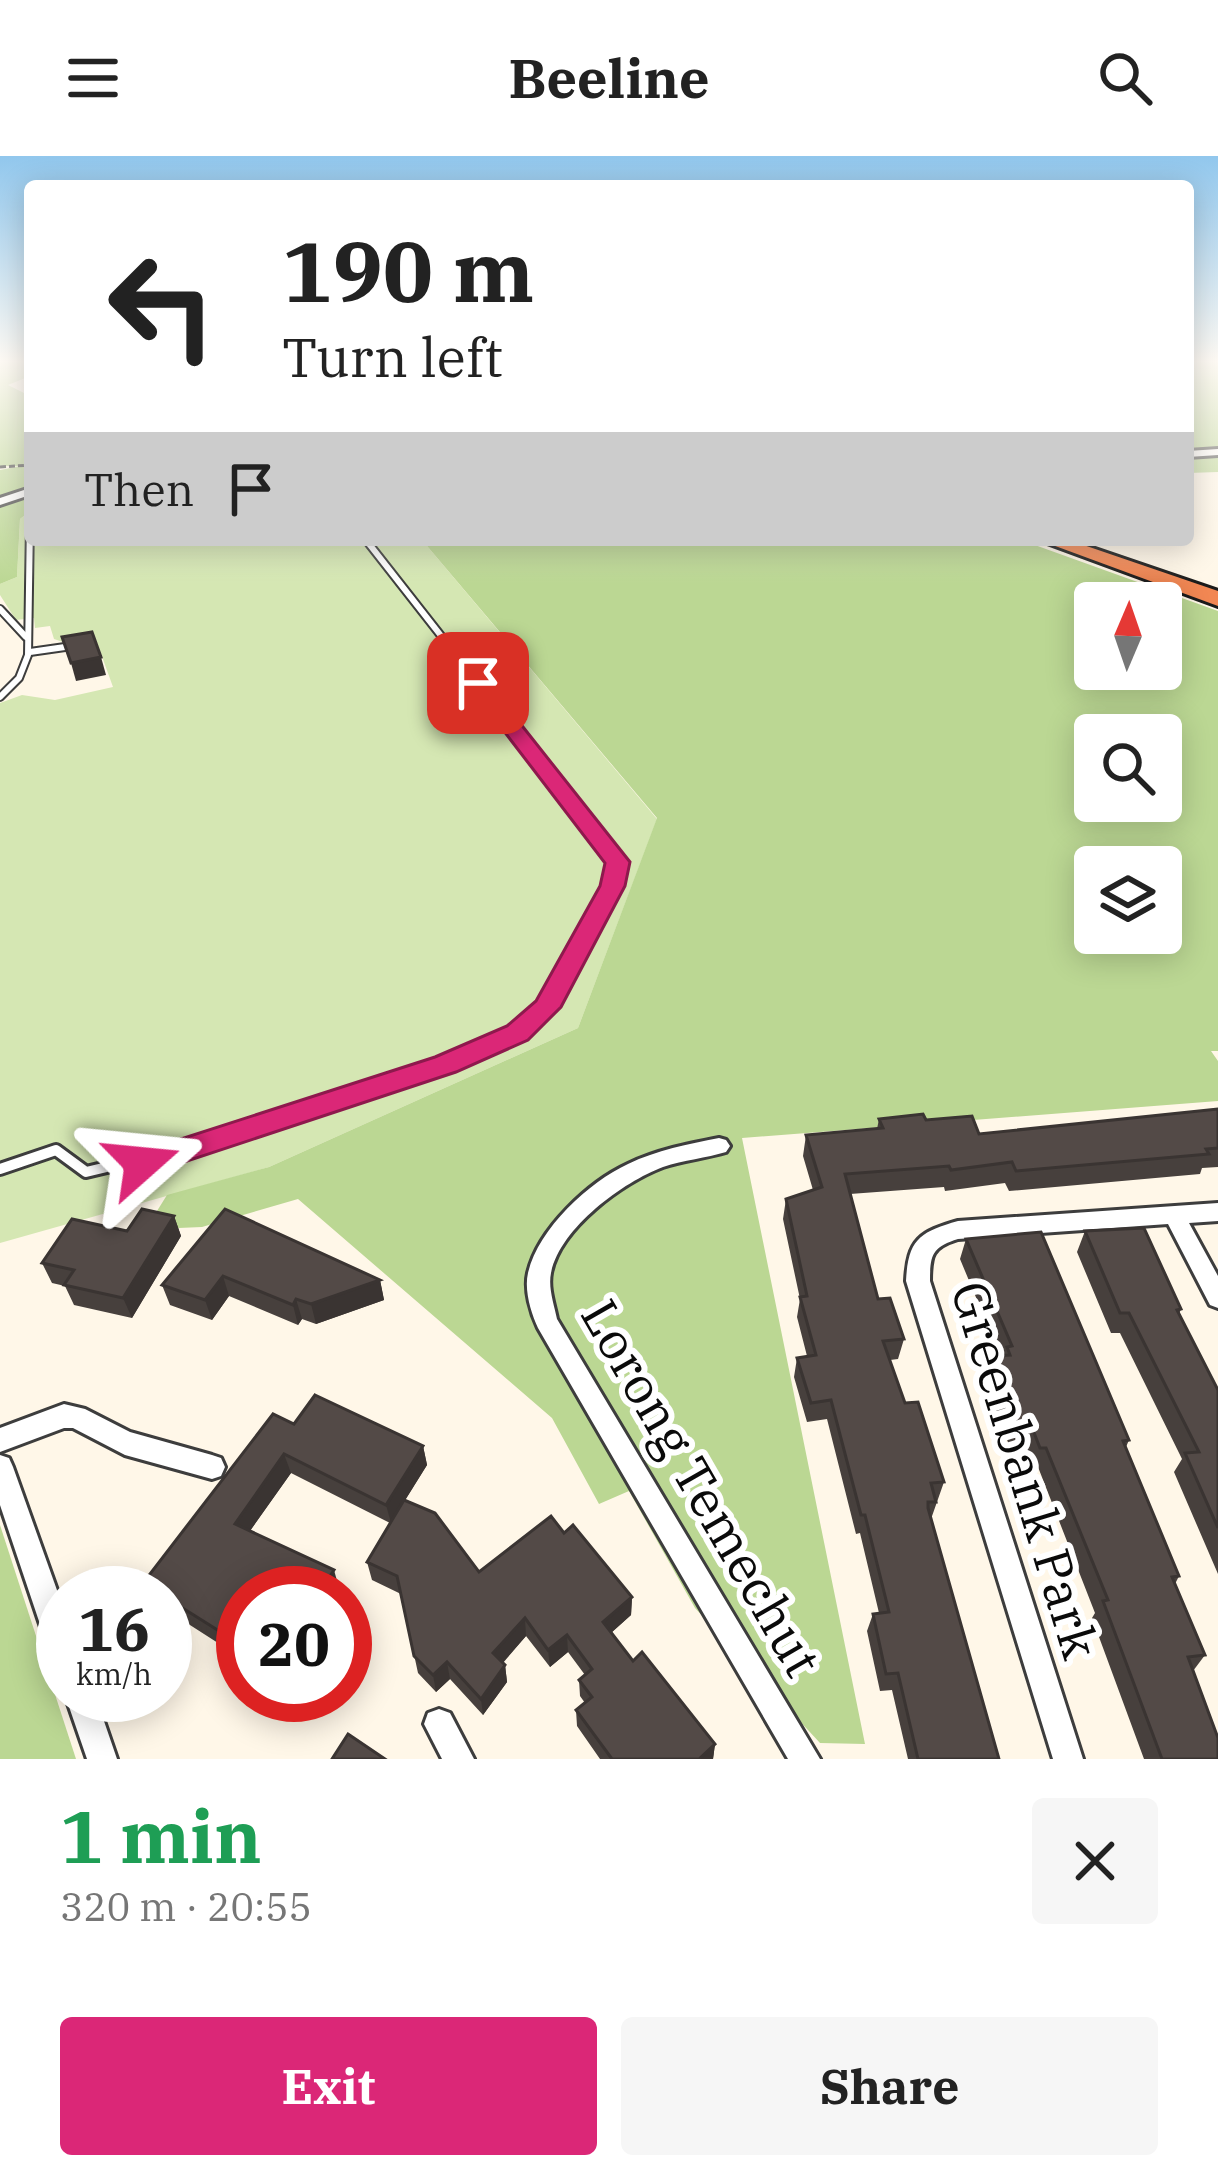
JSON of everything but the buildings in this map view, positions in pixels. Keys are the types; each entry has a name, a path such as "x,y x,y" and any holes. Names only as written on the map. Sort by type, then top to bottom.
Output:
{"highway":[{"path":"1066,546 1218,599"},
{"path":"1131,546 1218,577"}],"street":[{"name":"Lorong Temechut","path":"718,1146 671,1154 617,1176 581,1208 554,1242 538,1277 546,1321 805,1759"},
{"name":"Greenbank Park","path":"1068,1759 916,1266 925,1244 958,1230 1218,1211"},
{"path":"1174,1215 1218,1298"},
{"path":"0,1440 64,1416 125,1443 212,1467"},
{"path":"0,1468 36,1571"},
{"path":"89,1722 102,1759"},
{"path":"440,1724 459,1759"}],"lane":[{"path":"0,697 20,678 30,652 26,637 29,546"},
{"path":"0,1169 56,1150 86,1172 142,1163 446,1065 517,1033 547,1007 613,886 618,862 371,546"},
{"path":"0,609 26,637"},
{"path":"30,652 92,643"}],"green space":[{"path":"0,435 24,435 24,516 20,519 17,577 0,584 0,470 21,466 0,466"},
{"path":"1194,435 1218,435 1218,472 1194,473"},
{"path":"24,516 24,546 427,546 657,819 578,1028 269,1167 0,1243 0,703 22,695 55,700 113,687 96,640 66,643 54,639 50,626 35,628 34,618 16,620 0,595 0,584 17,577 20,519"},
{"path":"427,546 1038,546 1138,582 1074,582 1074,690 1182,690 1182,598 1218,611 1218,1051 1211,1051 1218,1061 1218,1101 742,1138 865,1744 820,1743 695,1608 629,1491 599,1504 552,1418 298,1199 202,1227 155,1229 157,1211 167,1195 269,1167 578,1028 657,818"},
{"path":"0,1525 36,1636 36,1722 64,1722 76,1759 0,1759"}],"route":[{"path":"142,1163 446,1065 517,1033 547,1007 613,886 618,862 478,683"}]}
